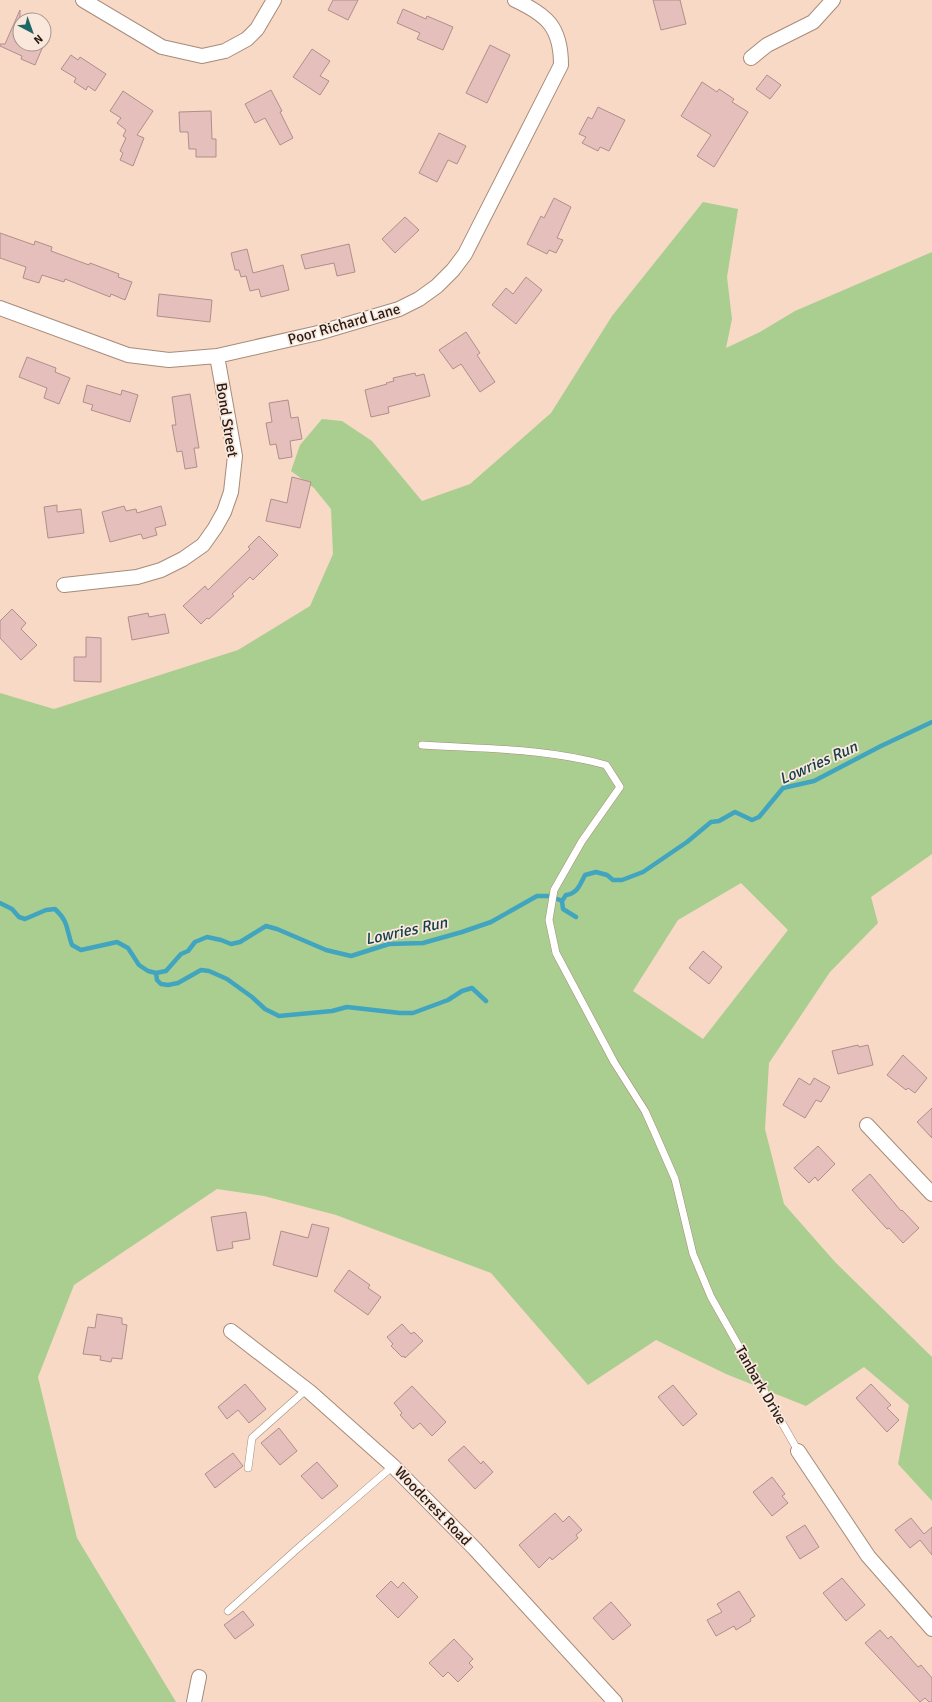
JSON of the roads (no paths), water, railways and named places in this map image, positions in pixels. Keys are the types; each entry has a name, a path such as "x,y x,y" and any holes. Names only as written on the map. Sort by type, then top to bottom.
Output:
{"street":[{"path":"83,0 162,47 202,56 225,51 247,39 257,28 274,0"},
{"name":"Poor Richard Lane","path":"0,308 128,355 169,360 217,356 318,333 399,309 419,299 437,286 453,270 465,254 561,64 559,40 552,25 544,16 515,0"},
{"path":"751,58 767,45 813,22 832,0"},
{"name":"Bond Street","path":"64,585 136,577 161,570 183,559 203,544 215,528 224,512 231,492 235,456 217,356"},
{"path":"867,1125 932,1194"},
{"name":"Woodcrest Road","path":"231,1331 307,1389 393,1466 475,1549 615,1702"},
{"name":"Tanbark Drive","path":"798,1450 868,1556 932,1629"},
{"path":"194,1702 199,1678"}],"lane":[{"name":"Tanbark Drive","path":"422,745 553,753 588,760 606,765 620,787 582,841 568,863 554,890 549,920 556,953 614,1062 645,1111 675,1179 693,1254 711,1297 798,1450"},
{"path":"248,1468 252,1438 307,1389"},
{"path":"228,1611 393,1466"}],"waterway":[{"name":"Lowries Run","path":"562,901 566,895 576,891 585,875 596,872 607,875 613,880 622,880 643,872 687,842 711,822 719,821 735,812 752,820 759,817 783,788 814,781 881,746 932,722"},
{"name":"Lowries Run","path":"0,903 12,909 19,917 25,919 46,910 55,909 65,922 72,945 81,950 117,942 128,948 139,965 148,971 156,973 166,971 181,954 188,951 195,942 207,937 231,944 240,942 266,926 277,929 326,950 351,956 389,944 423,943 462,932 491,922 537,896 550,896 562,901"},
{"path":"562,901 563,909 576,917"},
{"path":"156,973 157,980 161,984 168,985 178,983 201,970 209,971 227,979 252,997 265,1009 279,1016 332,1011 347,1007 413,1013 448,1000 462,991 472,988 486,1001"}]}
